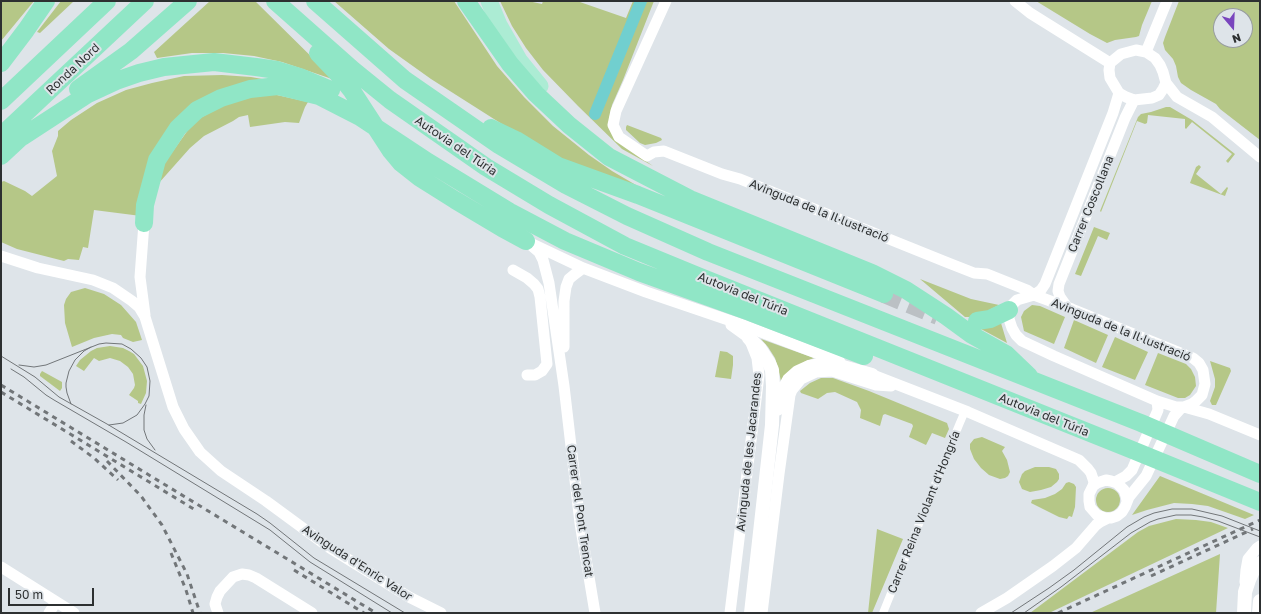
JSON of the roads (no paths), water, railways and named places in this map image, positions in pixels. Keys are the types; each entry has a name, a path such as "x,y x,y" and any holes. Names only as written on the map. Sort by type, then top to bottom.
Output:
{"highway":[{"path":"1,63 46,1"},
{"path":"1,101 107,1"},
{"name":"Ronda Nord","path":"1,136 145,1"},
{"path":"1,156 22,138 47,111 131,51 188,1"},
{"path":"273,1 284,19 340,76 360,102 391,151 401,163 420,178 526,241"},
{"name":"Autovia del Túria","path":"273,1 352,70 390,100 486,167 549,205 625,246 1260,502"},
{"name":"Autovia del Túria","path":"315,1 406,80 499,145 566,185 627,216 715,255 1141,423 1260,474"},
{"path":"466,1 510,64 536,94 569,125 609,157 690,199 872,273 906,290 972,335 1006,354 1034,381"},
{"path":"22,138 88,94 116,81 139,73 164,67 214,62 277,70 325,87 363,110 398,142"},
{"path":"144,223 145,205 156,160 178,128 197,110 221,98 250,89 278,86 319,96 360,117 428,162 510,212 564,241 638,272 750,312 937,384 1038,412"},
{"path":"437,102 516,140 558,166 638,195 884,294"},
{"path":"977,321 990,319 1009,310"}],"main road":[{"path":"489,1 499,25 519,60 542,88 572,118 653,180"}],"street":[{"name":"Avinguda de la Il·lustració","path":"666,1 616,111 613,125 619,137 647,156 654,152 664,151 722,174 740,179 974,272 987,274 1027,290 1034,295 1193,358 1199,363 1203,370 1205,378 1202,395 1203,403 1209,414"},
{"path":"1015,1 1030,13 1110,63"},
{"path":"1146,52 1167,1"},
{"path":"1177,97 1159,95 1152,98 1134,100 1119,93 1110,78 1110,63 1121,54 1128,51 1136,50 1146,52 1160,65 1164,72 1166,83 1177,97 1212,117 1260,157"},
{"path":"1159,95 1166,83"},
{"name":"Carrer Coscollana","path":"1034,295 1045,284 1113,113 1119,93"},
{"name":"Carrer Coscollana","path":"1067,307 1060,297 1058,291 1059,284 1125,118 1134,100"},
{"path":"144,223 140,277 145,317"},
{"path":"526,241 583,268 646,292 690,306 772,336 965,411 1079,460 1088,468 1094,482 1089,494 1090,507 1101,517 1108,518"},
{"path":"526,241 539,252 547,272 564,386"},
{"path":"1,256 38,268 93,280 113,288 135,304 145,317"},
{"path":"564,386 564,301 566,287 569,279 583,268"},
{"path":"513,270 534,284 538,289 540,297 547,364 542,371 535,375 528,375"},
{"path":"1034,295 1017,300 1009,310 1009,319 1012,328 1022,341 1157,401 1176,407 1183,407 1209,414 1260,434"},
{"path":"690,306 720,319 749,338"},
{"name":"Avinguda d'Enric Valor","path":"145,317 173,407 184,429 200,452 221,471 330,548 409,597 441,613"},
{"name":"Avinguda de les Jacarandes","path":"749,338 766,356 772,370 773,386 772,425 751,613"},
{"name":"Avinguda de les Jacarandes","path":"730,613 759,375 757,358 749,338"},
{"name":"Avinguda de les Jacarandes","path":"772,425 786,385 798,372 809,367 832,364 872,375"},
{"path":"762,613 779,474 790,394 792,390 801,379 816,372 832,371 876,385 900,386"},
{"name":"Carrer del Pont Trencat","path":"564,386 580,523 595,613"},
{"path":"981,613 1007,598 1069,554 1100,522 1117,516 1122,512 1131,493 1146,476 1174,416 1183,407 1192,404 1202,395"},
{"path":"1115,482 1126,476 1132,470 1158,410 1157,401"},
{"name":"Carrer Reina Violant d'Hongría","path":"883,613 958,425 965,411"},
{"path":"1093,486 1106,480 1115,482 1124,490 1127,502"},
{"path":"1081,542 1094,512"},
{"path":"1244,613 1248,559 1260,546"},
{"path":"1245,592 1253,571 1260,563"},
{"path":"1,567 74,613"},
{"path":"216,608 217,597 220,591 233,577 242,574 248,575 312,613"},
{"path":"1259,613 1260,601"},
{"path":"49,613 56,602"}],"waterway":[{"path":"595,114 641,1"}],"tunnel":[{"path":"884,294 938,316"}],"tram line":[{"path":"19,365 34,367 46,365 99,344 122,344 131,349 141,358 147,367 150,381 149,396 137,415 123,423 109,425"},
{"path":"71,404 66,387 69,371 75,360 84,351 91,347"},
{"path":"1,356 35,377 59,397 257,514 314,558 405,613"},
{"path":"11,369 54,400 270,530 310,562 392,613"},
{"path":"146,405 144,430 147,439 155,450"},
{"path":"1011,613 1074,570 1127,527 1154,513 1172,509 1192,509 1222,516 1260,531"},
{"path":"1024,613 1061,587 1131,533 1158,519 1176,515 1203,517 1260,537"}],"railway":[{"path":"1,385 376,613"},
{"path":"1,392 197,511"},
{"path":"71,441 94,458 118,480"},
{"path":"107,461 141,496 162,525 187,574 200,613"},
{"path":"1058,613 1260,520"},
{"path":"1151,576 1253,529"},
{"path":"171,553 186,590 193,613"},
{"path":"294,570 364,613"}]}
